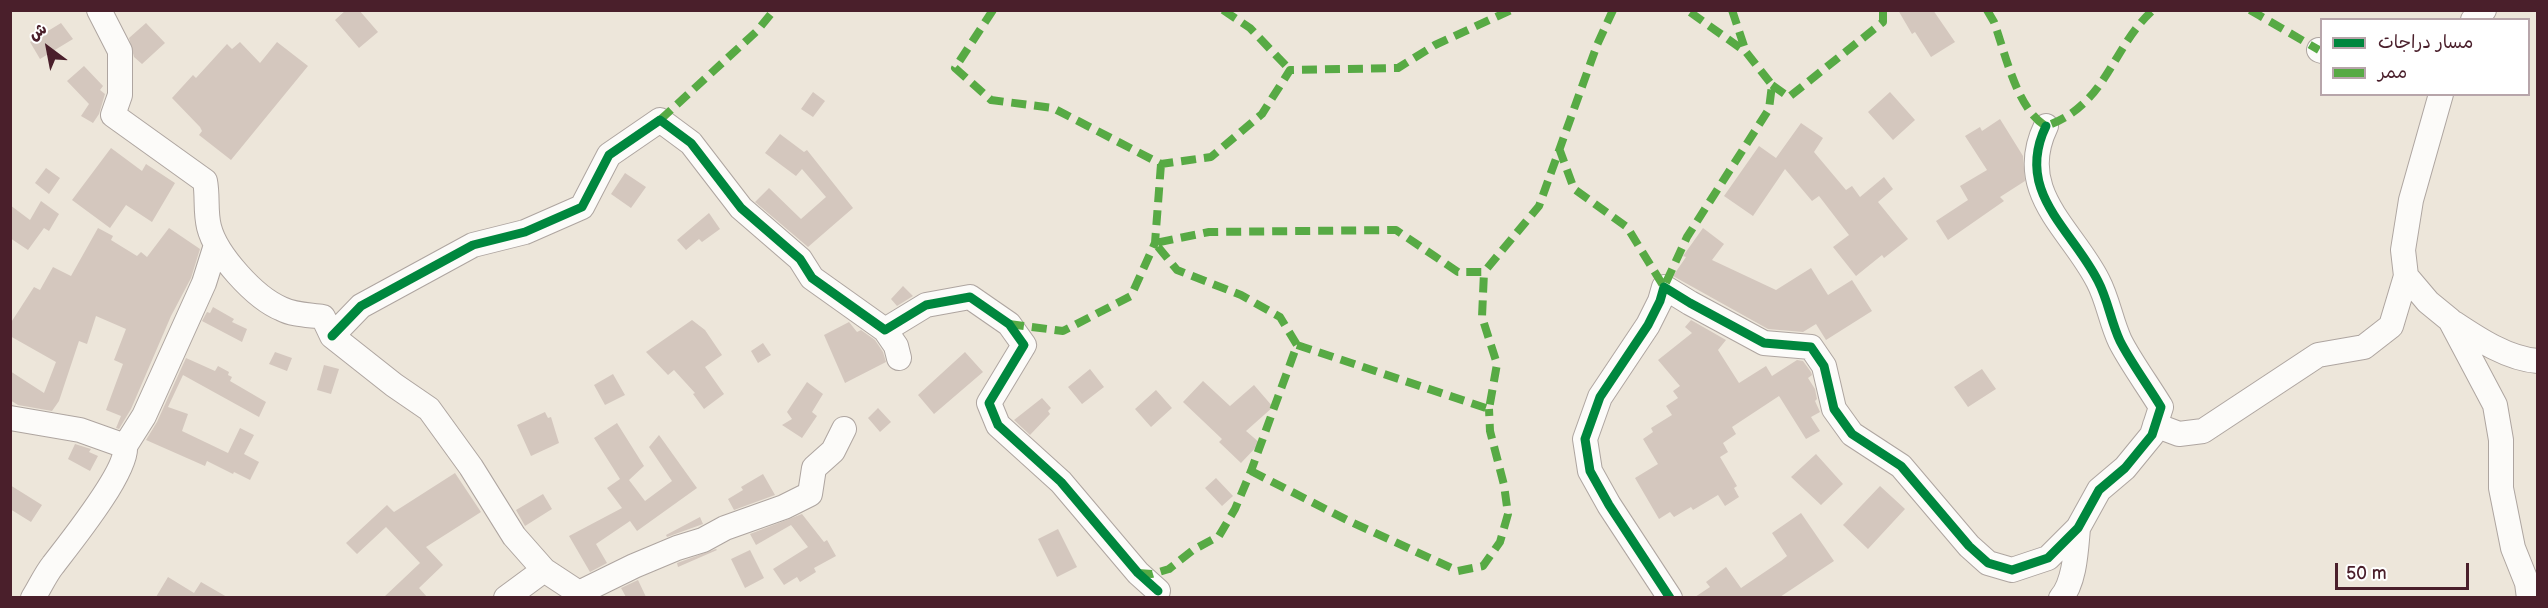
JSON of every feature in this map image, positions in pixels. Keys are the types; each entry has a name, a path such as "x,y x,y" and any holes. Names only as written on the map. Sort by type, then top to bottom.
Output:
{"street":[{"path":"99,10 120,51 120,95 113,115 205,181 209,227 216,245 244,279 267,300 283,310 323,316 332,336 394,385 429,409 471,467 514,536 544,570 581,595 645,561 703,540 725,528 784,507 810,494 814,468 833,451 844,429"},
{"path":"2155,425 2179,434 2203,431 2318,355 2364,347 2391,326 2406,276 2403,250 2411,200 2440,96"},
{"path":"332,336 362,306 473,245 525,232 582,207 609,155 660,120 692,143 741,208 800,259 812,278 885,330 896,346 899,358"},
{"path":"1662,596 1590,471 1585,439 1600,397 1648,325 1664,287 1764,343 1811,347 1824,366 1834,409 1852,434 1901,466 1969,546 1988,563 2012,570 2048,558 2078,528 2099,490 2125,468 2151,435 2161,407 2120,341 2097,279 2044,201 2036,165 2040,140 2046,126"},
{"path":"33,597 52,567 90,518 126,452 125,446 144,416 204,283 216,245"},
{"path":"2406,276 2428,302 2481,341 2527,360 2538,361"},
{"path":"885,330 926,306 970,297 1009,324 1024,345 989,403 998,424 1061,482 1155,595"},
{"path":"2450,320 2496,405 2501,440 2501,488 2513,548 2527,583 2529,597"},
{"path":"10,418 80,430 125,446"},
{"path":"2061,597 2067,592 2076,551 2078,528"},
{"path":"506,597 544,570"}],"building":[{"path":"346,10 359,10 378,32 359,48 335,20"},
{"path":"1898,10 1933,10 1955,42 1931,57 1915,32 1912,34"},
{"path":"61,23 73,39 40,59 30,42"},
{"path":"146,23 165,43 142,64 134,57 129,38"},
{"path":"240,42 260,63 277,42 308,66 231,160 199,135 202,131 200,127 172,98 193,75 196,78 227,44 232,49"},
{"path":"84,66 103,86 100,90 105,94 99,114 93,123 81,116 89,104 67,81"},
{"path":"813,92 825,101 813,117 801,109"},
{"path":"1890,92 1915,120 1893,140 1868,112"},
{"path":"2000,119 2023,156 2025,181 2000,197 2004,201 1948,240 1936,221 1968,200 1960,186 1987,170 1965,136 1980,127 1982,131"},
{"path":"1801,123 1823,138 1814,152 1846,190 1852,186 1860,197 1884,177 1893,189 1878,202 1908,239 1884,258 1882,255 1856,276 1833,247 1849,235 1819,196 1812,201 1785,169 1753,216 1724,196 1759,146 1776,158"},
{"path":"780,134 804,152 807,150 853,208 808,247 755,202 769,188 801,219 826,197 802,169 796,176 765,153"},
{"path":"111,148 142,171 146,164 175,183 152,222 126,205 110,228 72,200"},
{"path":"46,168 60,178 49,194 35,183"},
{"path":"625,173 646,187 631,208 611,194"},
{"path":"41,201 59,214 49,231 44,228 28,250 10,238 10,205 30,220"},
{"path":"709,213 720,229 702,242 699,239 686,250 677,240"},
{"path":"98,228 113,236 111,240 137,256 141,252 147,257 169,228 200,249 191,278 171,316 131,409 119,429 116,428 121,416 106,410 123,364 114,360 126,329 96,316 87,344 79,341 59,401 52,411 18,405 10,400 10,371 44,393 56,362 10,336 10,324 34,287 40,290 53,267 71,276"},
{"path":"1703,228 1724,244 1712,260 1776,290 1811,268 1828,295 1852,280 1872,311 1826,340 1816,324 1803,332 1768,329 1673,276 1686,257 1683,256"},
{"path":"903,286 913,296 897,306 891,299"},
{"path":"213,307 234,319 232,322 247,329 242,342 202,321"},
{"path":"692,320 705,330 722,355 705,367 724,394 704,409 693,394 695,393 674,370 668,375 646,352"},
{"path":"1691,320 1726,340 1718,350 1739,383 1766,366 1772,376 1797,360 1803,361 1812,375 1808,378 1815,389 1817,399 1815,401 1820,412 1811,417 1820,431 1806,439 1779,396 1732,427 1736,434 1723,443 1728,452 1720,457 1737,486 1734,488 1739,497 1725,506 1718,495 1693,510 1691,507 1674,517 1670,512 1659,519 1635,478 1658,464 1643,439 1653,432 1651,428 1672,415 1666,406 1678,398 1673,391 1680,386 1658,360 1692,333 1685,327"},
{"path":"849,322 857,332 861,330 875,340 886,362 845,383 824,335"},
{"path":"763,343 771,355 758,363 751,351"},
{"path":"275,352 292,358 287,371 269,364"},
{"path":"965,352 983,372 934,414 918,395"},
{"path":"186,358 215,371 218,366 229,372 228,375 232,377 230,381 266,402 259,417 183,375 168,407 188,414 182,431 228,453 240,428 254,435 244,454 259,462 250,480 207,461 205,466 146,440 157,422"},
{"path":"324,365 339,369 331,394 317,390"},
{"path":"1090,369 1104,387 1082,404 1068,387"},
{"path":"1982,369 1996,389 1968,407 1954,387"},
{"path":"613,374 625,395 605,405 594,385"},
{"path":"1203,381 1230,406 1254,385 1273,407 1246,431 1260,443 1241,463 1219,442 1222,439 1183,402"},
{"path":"807,382 823,394 812,412 817,416 802,438 782,425 792,419 787,412"},
{"path":"1156,390 1172,408 1151,427 1135,409"},
{"path":"1042,398 1051,408 1048,411 1050,414 1030,435 1014,420"},
{"path":"878,408 891,422 880,432 868,418"},
{"path":"545,412 548,418 551,417 559,443 531,456 517,425"},
{"path":"617,423 644,466 629,480 645,501 672,481 649,447 659,435 697,488 637,531 630,521 596,544 607,563 590,572 569,536 622,508 607,488 620,479 594,438"},
{"path":"75,444 91,449 89,452 98,456 90,471 68,459"},
{"path":"1816,454 1843,484 1821,505 1791,477"},
{"path":"455,473 481,512 426,547 443,565 419,588 427,597 384,597 420,563 386,527 357,554 346,543 387,505 394,512"},
{"path":"763,474 775,495 734,510 728,499 743,490 741,487"},
{"path":"1216,478 1233,496 1222,506 1205,488"},
{"path":"10,485 42,505 31,522 10,509"},
{"path":"1880,486 1905,509 1868,549 1843,525"},
{"path":"543,494 552,509 525,526 516,510"},
{"path":"1801,513 1834,561 1780,597 1695,597 1710,587 1706,582 1726,567 1741,588 1781,561 1787,556 1772,533"},
{"path":"802,514 824,542 827,540 836,556 814,568 816,572 800,582 797,577 784,585 773,569 808,547 791,525 756,545 750,534"},
{"path":"700,517 703,524 667,537 666,535"},
{"path":"1058,529 1077,567 1057,577 1038,539"},
{"path":"717,550 678,567 677,563"},
{"path":"750,550 764,578 745,588 731,559"},
{"path":"168,577 194,593 201,582 227,597 156,597"},
{"path":"638,580 646,597 626,597 621,588"}],"marked path":[{"path":"660,120 757,31 774,10"},
{"path":"993,10 955,68 991,100 1053,108 1161,164 1211,157 1262,114 1290,70 1398,68 1435,45 1511,10"},
{"path":"1223,10 1250,28 1290,70"},
{"path":"1138,573 1152,574 1169,569 1193,550 1219,536 1235,509 1251,471 1297,345 1280,317 1241,295 1177,270 1155,243 1209,232 1396,230 1458,272 1484,272 1539,206 1597,45 1613,10"},
{"path":"1559,148 1574,189 1627,227 1664,287 1687,237 1769,109 1772,85 1746,52 1687,10"},
{"path":"1732,10 1746,52"},
{"path":"1772,85 1789,97 1883,22 1883,10"},
{"path":"1987,10 1994,22 2020,94 2027,107 2046,126 2066,117 2096,90 2127,41 2153,10"},
{"path":"2250,10 2319,50"},
{"path":"1009,324 1063,331 1131,296 1155,243 1161,164"},
{"path":"1297,345 1489,409 1497,364 1482,317 1484,272"},
{"path":"1251,471 1347,520 1458,571 1483,566 1500,542 1508,514 1504,485 1490,431 1489,409"}],"cycle path":[{"path":"332,336 361,306 473,245 525,232 582,207 609,155 660,120 691,143 741,208 800,259 812,278 885,330 926,305 970,297 1009,324 1024,345 989,403 998,425 1061,482 1138,573 1158,591"},
{"path":"1670,598 1609,505 1590,471 1585,439 1600,397 1648,325 1664,287 1764,343 1811,347 1824,366 1834,409 1852,434 1901,466 1969,546 1988,563 2012,570 2048,558 2078,528 2099,490 2125,468 2152,435 2161,407 2120,341 2098,281 2050,209 2042,190 2037,171 2038,149 2046,126"}]}
